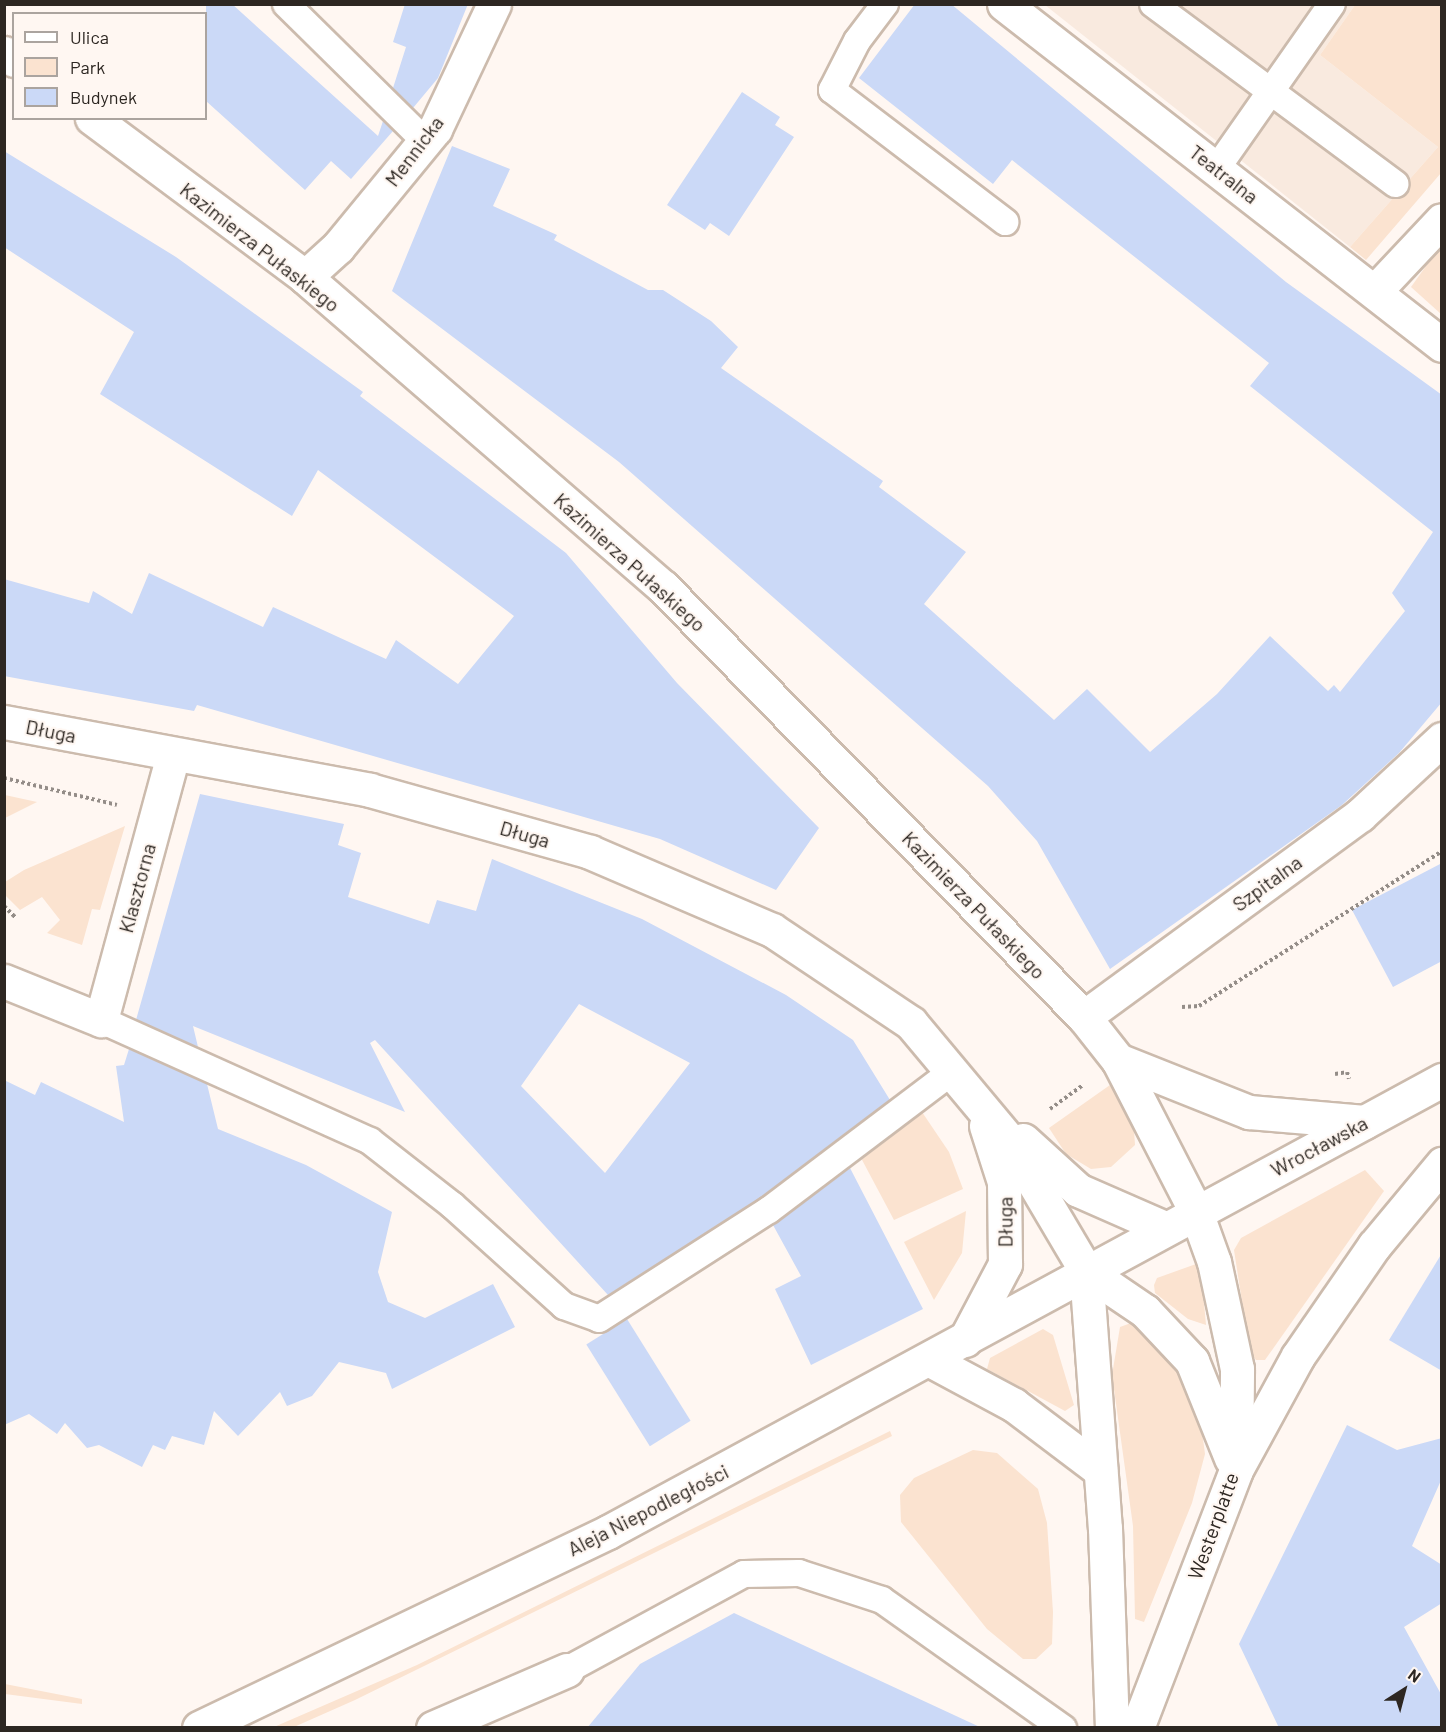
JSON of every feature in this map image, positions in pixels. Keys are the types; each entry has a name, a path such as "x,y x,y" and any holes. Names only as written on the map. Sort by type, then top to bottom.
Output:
{"street":[{"name":"Mennicka","path":"305,277 338,247 425,141 473,56 494,4"},
{"name":"Teatralna","path":"1004,4 1376,290 1442,345"},
{"name":"Kazimierza Pułaskiego","path":"95,120 305,277 663,587 1084,1017 1118,1060 1196,1212"},
{"path":"1376,290 1442,220"},
{"name":"Długa","path":"4,722 370,790 590,852 772,930 836,968 911,1023 977,1099 1037,1182 1086,1271"},
{"name":"Szpitalna","path":"1084,1017 1360,815 1442,739"},
{"name":"Klasztorna","path":"101,1020 173,755"},
{"path":"4,981 101,1020"},
{"path":"1118,1060 1249,1112 1365,1122"},
{"name":"Wrocławska","path":"1196,1212 1442,1080"},
{"name":"Długa","path":"977,1099 1078,1190 1165,1228"},
{"name":"Długa","path":"965,1340 1005,1264 1007,1224 1004,1182 977,1099"},
{"path":"1236,1470 1298,1356 1374,1246 1442,1164"},
{"name":"Aleja Niepodległości","path":"199,1728 608,1532 930,1360 1086,1271 1196,1212"},
{"name":"Westerplatte","path":"1137,1728 1236,1470 1237,1369 1214,1262 1196,1212"},
{"path":"1086,1271 1100,1470 1112,1728"},
{"path":"1086,1271 1145,1311 1192,1361 1236,1470"},
{"path":"930,1360 1014,1405 1100,1470"},
{"path":"433,1728 567,1670"}],"lane":[{"path":"286,4 425,141"},
{"path":"885,4 857,41 832,90 1005,222"},
{"path":"1153,4 1395,184"},
{"path":"1217,168 1332,4"},
{"path":"101,1020 370,1142 452,1204 564,1306 599,1319 769,1210 953,1071"},
{"path":"567,1670 744,1574 799,1573 882,1600 1063,1728"}],"path":[{"path":"4,778 156,816"},
{"path":"1182,1007 1199,1006 1442,851"},
{"path":"4,906 16,918"}],"shaded area":[{"path":"1045,5 1355,5 1320,55 1438,147 1350,247"}],"green space":[{"path":"1355,5 1441,5 1441,173 1366,260 1350,247 1438,147 1320,55"},
{"path":"1441,245 1441,314 1411,287"},
{"path":"5,795 37,802 5,818"},
{"path":"125,826 100,910 92,909 82,945 47,933 60,920 42,897 20,910 5,895 5,882 24,870"},
{"path":"1110,1085 1133,1116 1135,1145 1111,1167 1091,1169 1066,1154 1049,1128"},
{"path":"922,1112 949,1152 963,1189 894,1220 861,1158"},
{"path":"1365,1170 1384,1191 1265,1360 1256,1360 1250,1353 1234,1250 1241,1238"},
{"path":"966,1211 962,1253 934,1300 904,1242"},
{"path":"1196,1264 1201,1270 1206,1325 1188,1319 1155,1293 1154,1285 1157,1278"},
{"path":"1131,1323 1181,1371 1201,1424 1205,1454 1192,1503 1144,1622 1135,1619 1133,1526 1112,1375 1120,1327"},
{"path":"1043,1329 1053,1335 1074,1405 1065,1411 987,1369 990,1358"},
{"path":"890,1431 892,1436 355,1700 294,1727 274,1727 417,1665"},
{"path":"973,1450 997,1453 1038,1489 1047,1523 1053,1612 1052,1644 1036,1659 1023,1659 987,1629 901,1522 900,1495 914,1478"},
{"path":"5,1684 82,1699 82,1704 5,1694"}],"building":[{"path":"206,4 232,4 378,136 383,121 393,131 351,179 331,161 305,190 207,102"},
{"path":"405,4 468,4 438,78 413,108 393,88 406,47 393,42"},
{"path":"915,4 951,4 1286,282 1442,395 1442,702 1399,753 1342,805 1110,969 1037,841 988,786 619,462 392,291 452,146 510,169 493,206 557,235 554,240 648,290 663,290 711,321 738,347 721,368 883,481 879,487 966,552 924,604 1054,720 1087,689 1150,752 1217,694 1270,636 1328,691 1334,685 1340,692 1405,611 1392,593 1433,532 1250,386 1269,363 1012,160 993,184 859,78"},
{"path":"742,92 780,117 775,125 794,137 729,236 710,223 705,230 667,205"},
{"path":"4,151 176,257 363,392 360,396 566,553 677,683 819,828 776,890 660,839 197,705 194,711 4,676 4,579 89,603 93,591 132,614 149,573 263,627 273,607 386,659 396,640 458,684 514,616 318,470 292,516 100,394 134,332 4,247"},
{"path":"200,794 344,824 338,845 361,853 348,897 429,924 437,900 476,911 492,859 642,919 786,995 853,1040 890,1100 760,1198 608,1295 375,1040 370,1043 405,1112 193,1026 198,1047 136,1020","holes":["579,1004 690,1063 605,1173 521,1086"]},
{"path":"1442,863 1442,961 1393,987 1352,910"},
{"path":"129,1049 207,1084 218,1129 306,1165 392,1212 378,1272 388,1302 425,1318 493,1284 515,1327 392,1389 386,1373 339,1362 312,1396 287,1406 280,1392 238,1436 214,1411 204,1445 172,1436 165,1450 153,1445 142,1467 99,1445 87,1448 65,1423 57,1434 29,1414 4,1425 4,1080 35,1095 41,1082 124,1122 116,1066 124,1065"},
{"path":"850,1168 923,1309 811,1365 775,1289 801,1276 773,1225"},
{"path":"1442,1253 1442,1371 1389,1340"},
{"path":"627,1319 691,1421 650,1446 586,1344"},
{"path":"1347,1425 1397,1450 1442,1438 1442,1478 1412,1546 1442,1565 1442,1603 1404,1627 1442,1696 1442,1728 1279,1728 1239,1644"},
{"path":"734,1613 982,1728 587,1728 640,1664"}]}
